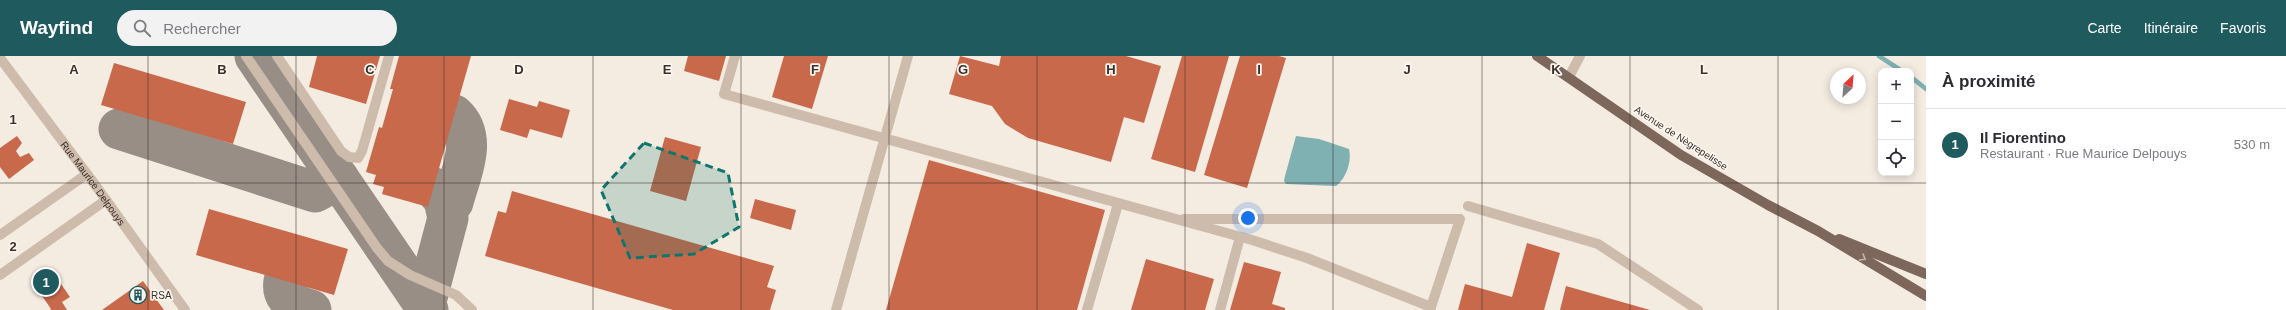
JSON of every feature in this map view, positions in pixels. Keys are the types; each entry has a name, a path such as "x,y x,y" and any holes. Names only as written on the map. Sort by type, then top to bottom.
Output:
{"main road":[{"name":"Avenue de Nègrepelisse","path":"1537,56 1682,155 1768,206 1818,231 1926,296"},
{"name":"Avenue de Nègrepelisse","path":"1818,231 1926,274"}],"street":[{"path":"246,56 377,248 388,260 399,268 426,283 456,295 472,310"},
{"path":"277,56 341,151 349,156 358,158 362,151 389,56"},
{"path":"735,56 724,94 1170,219 1240,237 1308,258 1431,308 1460,219 1170,219"},
{"path":"836,310 908,56"},
{"path":"1569,77 1580,56"},
{"name":"Rue Maurice Delpouys","path":"0,58 87,174 185,310"},
{"path":"0,235 87,174"},
{"path":"0,275 106,200"},
{"path":"1088,310 1118,204"},
{"path":"1468,206 1598,244 1698,310"},
{"path":"1220,310 1240,237"}],"highlighted area":[{"path":"644,143 728,173 739,227 694,254 630,258 601,190"}],"water":[{"path":"1296,136 1319,139 1349,149 1349,164 1340,183 1336,186 1286,184 1284,181 1285,176"}],"building":[{"path":"317,56 380,56 366,104 309,87"},
{"path":"399,56 471,56 428,207 382,194 384,187 373,184 376,175 366,172 379,127 382,128 393,89 390,89"},
{"path":"688,56 726,56 719,81 684,71"},
{"path":"784,56 828,56 812,109 772,97"},
{"path":"960,56 999,66 1001,56 1126,56 1161,66 1144,123 1124,117 1111,162 1028,138 1005,124 992,106 949,94"},
{"path":"1182,56 1229,56 1195,172 1151,159"},
{"path":"1240,56 1279,56 1286,58 1247,188 1204,175"},
{"path":"114,63 246,102 233,144 101,105"},
{"path":"509,99 537,107 539,101 570,110 562,138 530,129 527,138 500,130"},
{"path":"17,136 22,143 16,151 20,157 29,153 34,160 9,179 0,167 0,148"},
{"path":"665,137 701,147 686,201 650,191"},
{"path":"929,160 1105,210 1077,310 886,310"},
{"path":"512,191 774,266 767,287 776,290 770,310 673,310 485,256 498,211 506,213"},
{"path":"755,199 796,210 791,230 750,218"},
{"path":"209,209 348,249 334,295 196,255"},
{"path":"1527,243 1560,253 1544,310 1458,310 1465,284 1512,297"},
{"path":"1146,259 1214,279 1205,310 1131,310"},
{"path":"1244,262 1281,272 1272,304 1285,308 1285,310 1230,310"},
{"path":"50,268 70,297 62,302 67,310 50,310 51,309 32,281"},
{"name":"RSA","path":"143,281 164,310 102,310"},
{"path":"1566,286 1650,310 1560,310"}],"waterway":[{"path":"1879,56 1897,68"},
{"path":"1914,79 1926,89"}],"taxiway":[{"path":"255,56 428,310"},
{"path":"453,202 463,169 467,146 465,134 461,124 454,115"},
{"path":"119,129 315,192 339,179"},
{"path":"425,305 448,218 444,200 434,188"},
{"path":"284,281 285,293 287,297 295,304 311,310"}],"place":[{"name":"Il Fiorentino","path":"46,282"},
{"name":"RSA","path":"138,295"}]}
